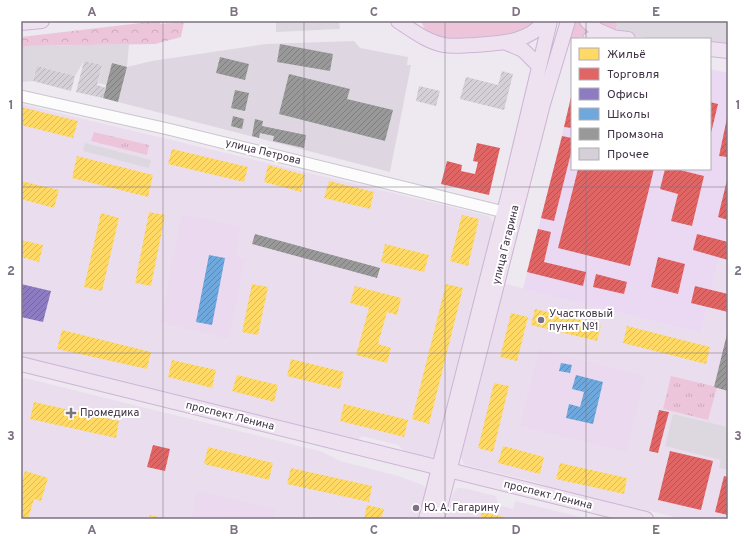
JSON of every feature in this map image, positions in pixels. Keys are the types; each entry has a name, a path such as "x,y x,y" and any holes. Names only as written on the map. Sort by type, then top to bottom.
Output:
{"main road":[{"path":"21,23 42,21"},
{"path":"398,21 434,42 457,46 518,40 538,29 545,21"},
{"path":"415,21 416,26 424,37"},
{"name":"улица Гагарина","path":"509,213 538,66 550,21"},
{"name":"улица Гагарина","path":"426,519 443,473 509,213 558,58 568,21"},
{"path":"587,21 597,30 611,37"},
{"path":"600,38 620,38"},
{"path":"504,42 523,50 538,66"},
{"path":"558,58 563,51 571,45"},
{"path":"711,49 728,51"},
{"name":"проспект Ленина","path":"21,364 443,473 614,519"},
{"name":"проспект Ленина","path":"21,372 443,473 646,519"},
{"name":"улица Гагарина","path":"437,519 443,473"}],"street":[{"name":"улица Петрова","path":"21,96 155,126 509,213"}],"shaded area":[{"path":"276,21 339,21 340,29 276,32"},
{"path":"618,21 728,21 728,46 711,45 711,38 648,38 615,34"},
{"path":"354,41 360,48 408,57 407,65 411,65 390,172 118,102 127,67 152,61 266,44"},
{"path":"129,44 127,67 106,85 98,83 102,65 84,61 75,76 37,66 33,81 21,82 21,49 28,46"},
{"path":"711,69 728,73 728,222 701,333 523,289 571,99 571,170 711,170"},
{"path":"21,104 489,216 493,223 493,228 437,451 433,456 427,458 404,451 398,445 362,436 355,442 21,359"},
{"path":"85,143 151,160 149,168 83,151"},
{"path":"182,214 241,227 235,256 245,259 229,339 160,322"},
{"path":"728,222 728,519 681,519 651,511 639,512 566,494 539,483 464,464 461,457 502,283 701,333"},
{"path":"539,349 645,376 626,452 520,426"},
{"path":"21,377 323,452 340,461 398,476 420,484 425,487 428,492 423,519 21,519"},
{"path":"673,414 728,427 728,470 719,468 721,460 665,446"},
{"path":"458,488 496,496 498,505 513,509 515,501 589,519 446,519 453,494"},
{"path":"197,491 275,509 272,519 191,519"}],"green space":[{"path":"158,21 161,24 184,22 181,37 155,44 28,46 21,49 21,37"},
{"path":"421,21 534,21 529,28 505,39 453,42 434,37 424,28"},
{"path":"571,21 583,21 594,32 587,36 571,38 569,42"},
{"path":"594,21 618,21 615,34"},
{"path":"94,132 149,145 147,155 91,141"},
{"path":"671,376 717,387 708,420 663,409"}],"building: Жильё":[{"path":"21,107 78,121 73,138 21,125"},
{"path":"172,149 248,167 244,182 168,164"},
{"path":"77,156 153,175 148,197 72,178"},
{"path":"268,165 305,175 301,192 264,182"},
{"path":"21,181 59,190 54,208 21,199"},
{"path":"329,181 374,192 370,209 324,198"},
{"path":"149,212 165,215 151,286 135,283"},
{"path":"101,213 119,218 102,291 84,287"},
{"path":"462,215 479,219 468,266 450,261"},
{"path":"21,240 43,245 39,262 21,257"},
{"path":"385,244 429,255 424,272 381,262"},
{"path":"252,284 268,287 258,335 242,332"},
{"path":"446,284 463,288 429,424 412,419"},
{"path":"355,286 401,298 397,315 387,312 378,344 391,348 387,363 356,355 369,308 350,303"},
{"path":"535,309 601,325 597,341 531,325"},
{"path":"511,313 528,317 517,361 500,357"},
{"path":"627,326 710,347 706,364 623,343"},
{"path":"62,330 151,352 147,369 57,349"},
{"path":"291,359 344,372 340,389 287,376"},
{"path":"172,360 216,370 212,388 168,377"},
{"path":"237,375 278,385 274,402 232,391"},
{"path":"494,383 509,386 493,452 478,448"},
{"path":"34,402 119,421 116,438 30,419"},
{"path":"344,404 408,420 404,437 340,421"},
{"path":"503,446 544,457 540,474 498,463"},
{"path":"208,447 273,463 269,480 204,464"},
{"path":"560,463 627,478 624,494 556,479"},
{"path":"291,468 372,486 369,502 287,484"},
{"path":"25,471 48,478 41,501 34,499 28,519 21,519 21,486"},
{"path":"367,505 384,509 381,519 364,519"},
{"path":"482,512 508,518 508,519 480,519"},
{"path":"150,515 163,518 163,519 149,519"}],"building: Торговля":[{"path":"571,97 571,128 564,127"},
{"path":"711,102 718,104 711,133"},
{"path":"728,118 728,157 719,156"},
{"path":"562,136 571,138 571,153 554,221 541,218"},
{"path":"477,143 500,148 489,195 441,184 447,161 462,165 461,171 475,174 478,162 473,161"},
{"path":"578,170 654,170 630,266 558,248"},
{"path":"665,170 680,170 704,176 692,226 671,221 678,194 660,189"},
{"path":"728,180 728,220 718,217"},
{"path":"538,229 551,232 544,262 586,272 583,286 527,272"},
{"path":"697,234 728,242 728,260 693,250"},
{"path":"658,257 685,264 678,294 651,287"},
{"path":"596,274 627,282 624,294 593,287"},
{"path":"695,286 728,294 728,312 691,303"},
{"path":"659,410 669,412 658,453 649,451"},
{"path":"153,445 170,449 165,471 147,467"},
{"path":"670,451 713,461 701,510 658,500"},
{"path":"724,476 728,477 728,515 715,512"}],"building: Офисы":[{"path":"21,284 51,291 43,322 21,317"}],"building: Школы":[{"path":"209,255 225,258 212,325 196,322"},
{"path":"561,363 572,365 570,373 559,371"},
{"path":"576,375 603,382 593,424 566,418 569,404 580,407 584,392 572,389"}],"building: Промзона":[{"path":"280,44 333,54 330,71 277,62"},
{"path":"220,57 249,64 245,80 216,73"},
{"path":"112,63 127,67 118,102 103,98"},
{"path":"289,74 350,89 347,99 393,110 385,141 279,114"},
{"path":"235,90 249,93 245,111 231,108"},
{"path":"233,116 244,119 242,129 231,126"},
{"path":"255,119 263,121 262,126 306,135 304,148 273,141 274,136 260,133 259,138 252,136"},
{"path":"255,234 380,268 377,278 252,244"},
{"path":"728,334 728,391 714,387"}],"building: Прочее":[{"path":"84,61 102,65 97,85 106,88 103,98 76,92"},
{"path":"37,66 75,76 71,91 33,81"},
{"path":"502,71 513,74 504,110 460,99 466,77 498,85"},
{"path":"419,86 440,91 436,106 416,101"}],"place":[{"name":"Участковый пункт №1","path":"541,320"},
{"name":"Промедика","path":"71,413"},
{"name":"Ю. А. Гагарину","path":"416,508"}]}
